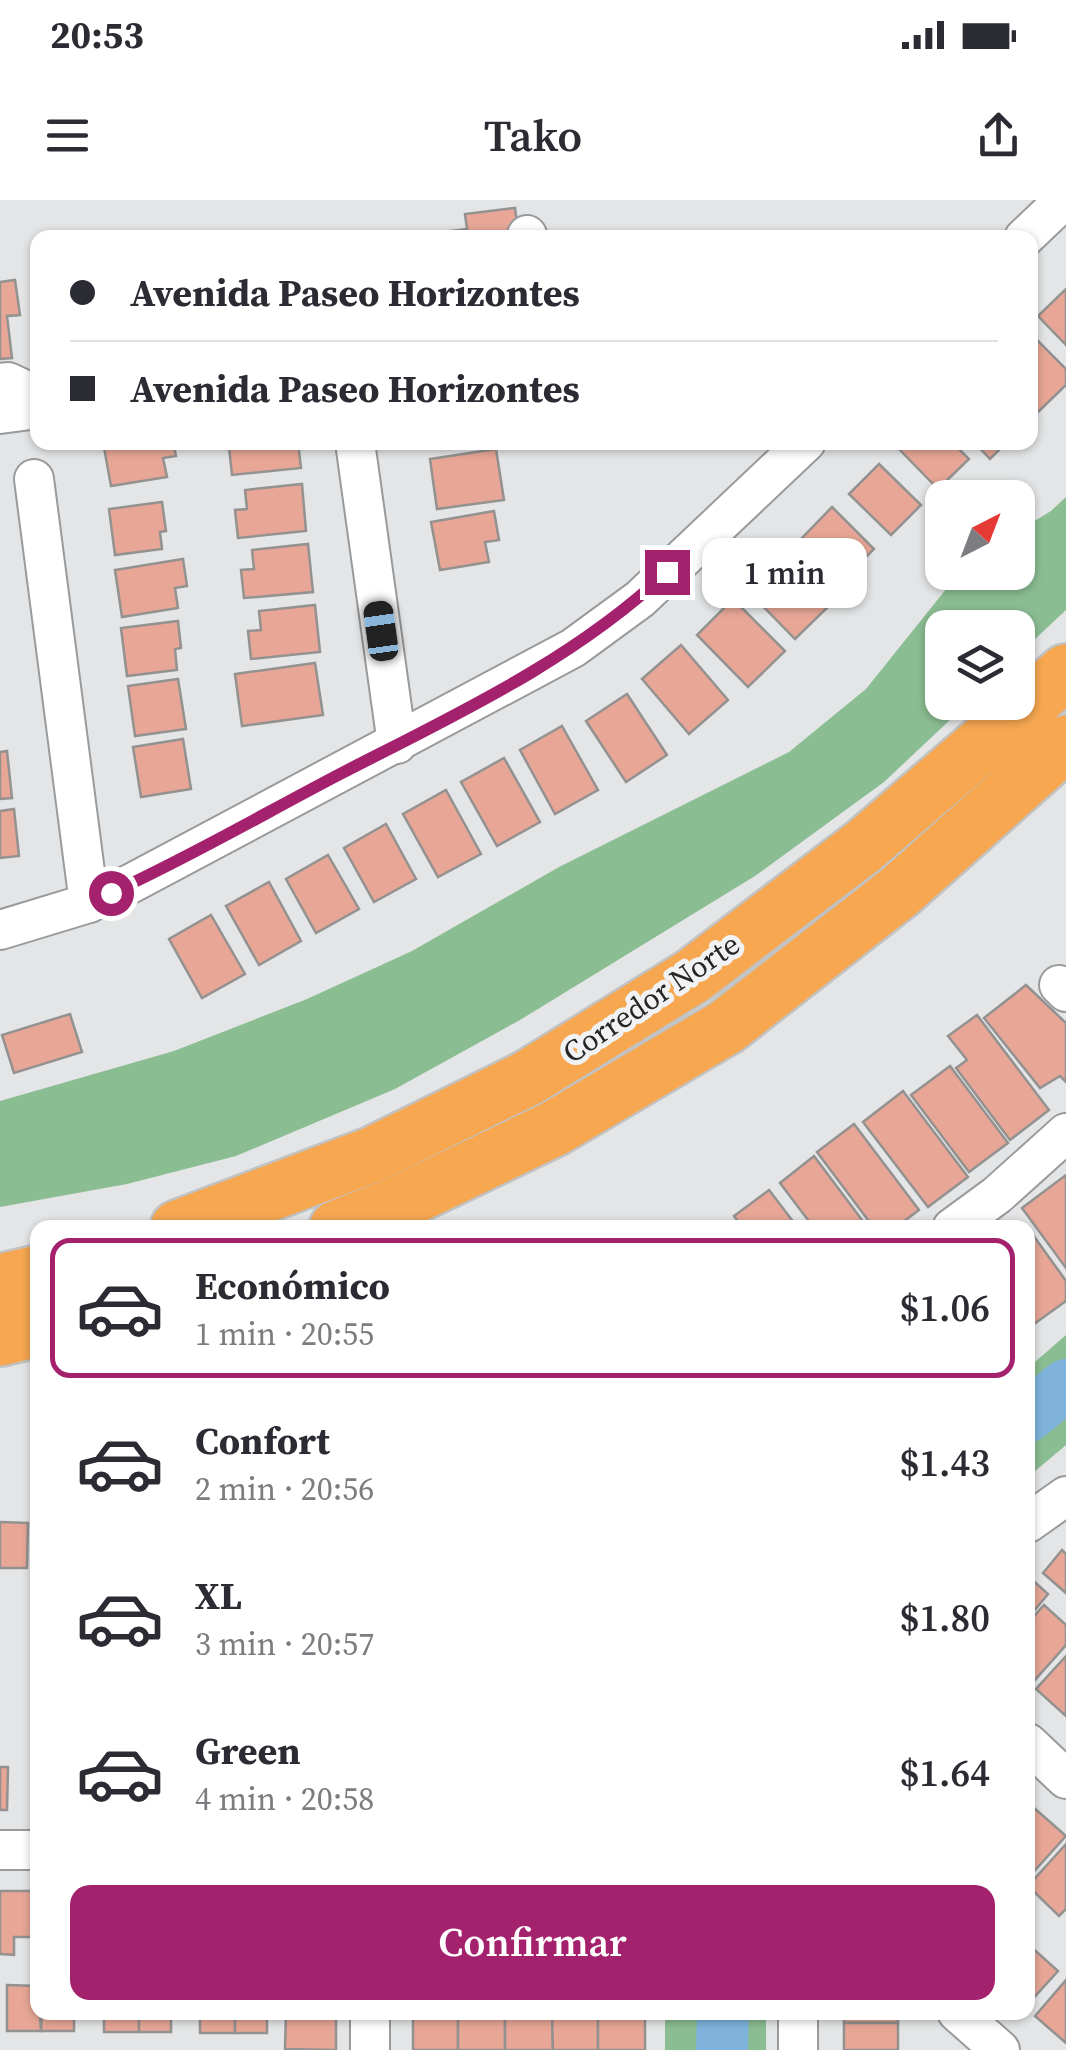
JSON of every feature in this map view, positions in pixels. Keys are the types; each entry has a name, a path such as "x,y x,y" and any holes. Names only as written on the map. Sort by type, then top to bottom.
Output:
{"highway":[{"name":"Corredor Norte","path":"199,1220 374,1154 528,1078 693,976 864,846 1066,672"},
{"name":"Corredor Norte","path":"357,1220 555,1128 726,1028 900,891 1066,744"},
{"path":"0,1282 30,1275"},
{"path":"0,1338 30,1330"}],"street":[{"path":"1032,230 1064,200"},
{"path":"0,383 8,382 30,392"},
{"path":"0,414 30,410"},
{"path":"355,450 397,744"},
{"path":"0,930 90,902 397,744 573,648 640,598 797,450"},
{"path":"34,479 90,902"},
{"path":"963,1220 1066,1134"},
{"path":"1035,1518 1066,1496"},
{"path":"1035,1749 1066,1778"},
{"path":"0,1850 30,1850"},
{"path":"370,2020 370,2050"},
{"path":"798,2020 798,2050"},
{"path":"966,2020 1000,2050"}],"green space":[{"path":"1066,497 1066,610 1035,639 1035,610 929,610 945,590 1035,590 1035,521"},
{"path":"925,615 925,720 950,720 884,782 755,876 520,1020 395,1089 236,1156 127,1184 0,1207 0,1101 174,1051 307,999 412,951 559,867 789,752 866,689"},
{"path":"1066,1335 1066,1445 1035,1471 1035,1362"},
{"path":"665,2020 766,2020 766,2050 665,2050"}],"building":[{"path":"515,208 518,230 459,230 467,229 465,214"},
{"path":"15,280 20,315 7,316 12,358 0,359 0,282"},
{"path":"1066,289 1066,345 1038,316"},
{"path":"1038,341 1066,369 1066,385 1038,412"},
{"path":"104,450 175,450 176,456 163,458 167,477 111,486"},
{"path":"229,450 299,450 301,468 232,475"},
{"path":"496,450 504,500 437,509 430,459"},
{"path":"900,450 960,450 969,459 947,480 929,480"},
{"path":"982,450 999,450 990,459"},
{"path":"879,464 921,505 891,535 849,494"},
{"path":"302,484 306,531 238,538 235,510 247,509 245,490"},
{"path":"162,502 166,531 160,532 162,549 115,555 109,509"},
{"path":"832,507 874,549 844,579 802,538"},
{"path":"494,511 499,540 485,542 489,562 440,570 431,522"},
{"path":"308,544 313,592 244,598 241,570 254,569 252,550"},
{"path":"783,553 832,603 795,639 746,589"},
{"path":"183,559 187,586 175,588 178,608 122,617 115,570"},
{"path":"733,599 785,651 748,687 697,635"},
{"path":"315,605 320,652 251,659 248,631 261,630 259,611"},
{"path":"178,621 181,648 175,649 177,670 127,676 121,628"},
{"path":"681,645 728,700 689,734 642,679"},
{"path":"315,663 323,715 242,726 235,674"},
{"path":"178,679 186,729 135,736 128,686"},
{"path":"627,694 667,755 626,782 586,721"},
{"path":"562,726 598,790 555,814 520,750"},
{"path":"183,739 191,789 141,797 133,747"},
{"path":"7,751 12,798 0,799 0,752"},
{"path":"504,758 540,822 497,846 461,782"},
{"path":"446,790 481,854 438,877 403,814"},
{"path":"14,809 19,856 0,858 0,811"},
{"path":"386,824 416,879 374,902 344,848"},
{"path":"328,855 359,909 316,933 286,879"},
{"path":"269,882 301,941 259,965 226,906"},
{"path":"211,915 245,974 202,998 169,939"},
{"path":"1026,985 1066,1023 1066,1082 1060,1076 1040,1088 984,1018"},
{"path":"70,1014 82,1052 14,1073 2,1035"},
{"path":"977,1015 1049,1110 1010,1140 956,1068 967,1060 948,1036"},
{"path":"950,1066 1008,1143 969,1172 911,1095"},
{"path":"903,1091 968,1177 928,1207 863,1122"},
{"path":"854,1124 919,1210 906,1220 868,1220 817,1152"},
{"path":"814,1156 862,1220 808,1220 780,1183"},
{"path":"1066,1175 1066,1268 1035,1226 1035,1220 1022,1208"},
{"path":"769,1190 792,1220 737,1220 734,1216"},
{"path":"1035,1238 1066,1281 1066,1301 1035,1323"},
{"path":"0,1522 28,1523 27,1568 0,1568"},
{"path":"1062,1550 1066,1554 1066,1593 1043,1573"},
{"path":"1035,1582 1048,1594 1035,1610"},
{"path":"1044,1605 1066,1625 1066,1645 1035,1680 1035,1615"},
{"path":"1066,1656 1066,1716 1036,1689"},
{"path":"0,1767 8,1767 7,1810 0,1810"},
{"path":"1035,1809 1066,1836 1035,1870"},
{"path":"1066,1844 1066,1909 1059,1916 1035,1893 1035,1878"},
{"path":"0,1891 30,1891 30,1937 14,1937 14,1955 0,1954"},
{"path":"1035,1950 1058,1971 1035,1996"},
{"path":"1066,1980 1066,2043 1035,2016"},
{"path":"7,1985 30,1986 30,2020 40,2020 41,2031 7,2031"},
{"path":"42,2020 74,2020 74,2031 41,2031"},
{"path":"104,2020 139,2020 139,2032 104,2032"},
{"path":"139,2020 171,2020 171,2032 139,2032"},
{"path":"200,2020 235,2020 235,2033 200,2033"},
{"path":"235,2020 267,2020 267,2033 235,2033"},
{"path":"286,2020 336,2020 336,2050 285,2049"},
{"path":"413,2020 458,2020 458,2050 413,2050"},
{"path":"458,2020 505,2020 505,2050 458,2050"},
{"path":"505,2020 552,2020 553,2050 505,2050"},
{"path":"552,2020 598,2020 598,2050 553,2050"},
{"path":"598,2020 645,2020 645,2050 598,2050"},
{"path":"844,2020 898,2020 898,2023"},
{"path":"844,2023 898,2023 898,2050 844,2050"}],"waterway":[{"path":"1035,1410 1066,1385"},
{"path":"722,2050 723,2020"}],"route":[{"path":"111,893 573,648 640,598 667,572"}]}
